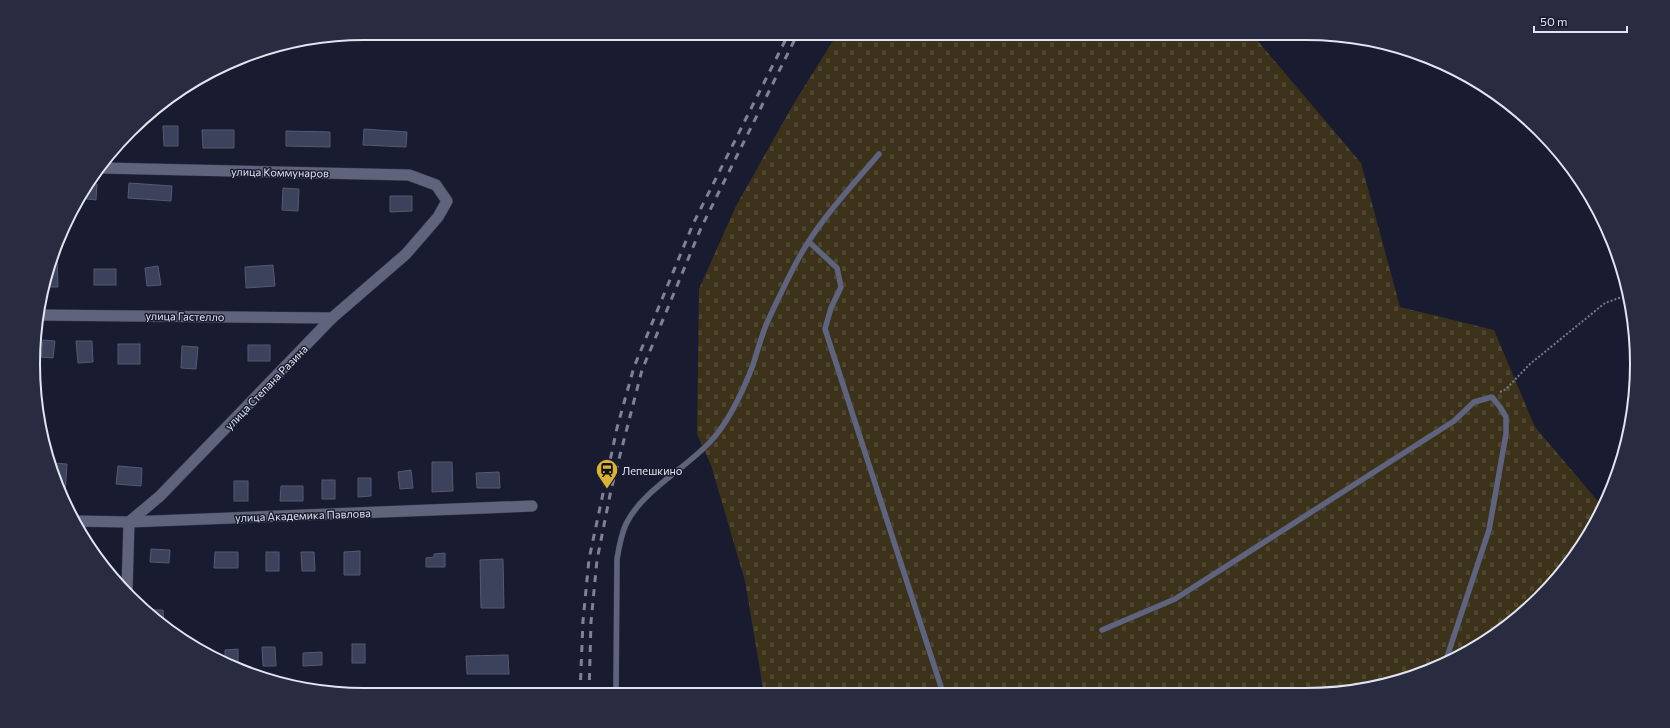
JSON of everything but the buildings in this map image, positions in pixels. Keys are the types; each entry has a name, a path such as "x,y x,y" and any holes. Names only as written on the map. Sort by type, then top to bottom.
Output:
{"street":[{"name":"улица Коммунаров","path":"106,168 409,175 436,185 447,201"},
{"name":"улица Степана Разина","path":"129,522 160,496 332,318 406,254 438,217 447,201"},
{"name":"улица Гастелло","path":"44,315 332,318"},
{"name":"улица Академика Павлова","path":"80,521 129,522 532,506"},
{"path":"127,585 129,522"}],"lane":[{"path":"616,688 617,559 626,524 638,506 651,492 711,442 725,422 752,367 766,326 801,254 833,208 879,154"},
{"path":"809,242 837,268 841,287 831,308 825,329 941,688"},
{"path":"1102,630 1175,598 1454,421 1474,402 1492,397 1506,416 1506,434 1501,466 1489,530 1447,656"}],"path":[{"path":"1492,397 1506,389 1530,364 1605,303 1623,298"}],"green space":[{"path":"834,40 1257,40 1361,163 1400,307 1494,330 1535,427 1599,502 1597,507 1587,526 1563,561 1550,578 1520,608 1468,645 1449,655 1410,671 1369,682 1306,688 763,688 745,581 711,465 697,434 699,289 736,206 794,103"}],"railway":[{"path":"580,688 583,621 589,559 617,428 634,367 693,224 785,40"},
{"path":"589,688 591,622 597,560 611,490 642,370 701,228 795,40"}],"place":[{"name":"Лепешкино","path":"607,490"}]}
